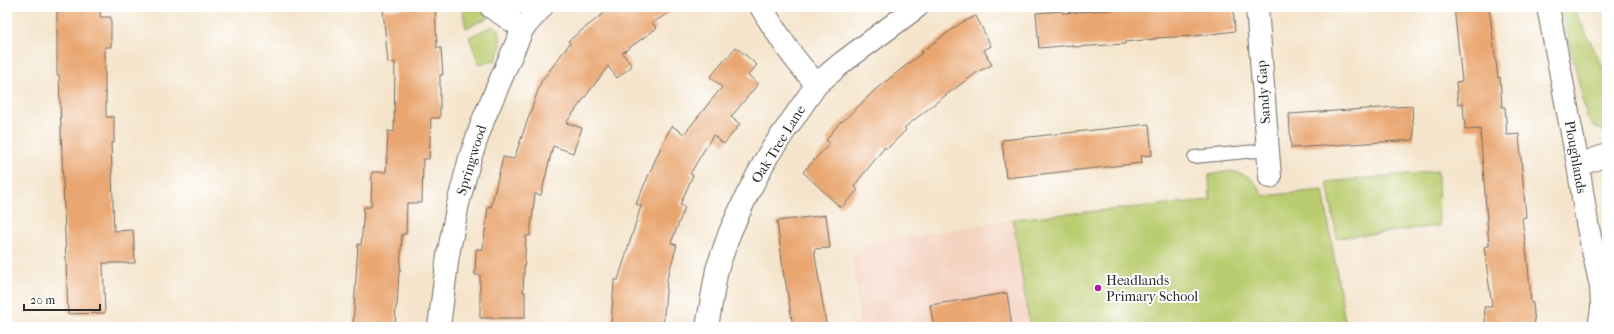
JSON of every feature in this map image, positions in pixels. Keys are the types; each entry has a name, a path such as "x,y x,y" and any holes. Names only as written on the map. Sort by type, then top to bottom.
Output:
{"street":[{"path":"492,7 523,28"},
{"name":"Springwood","path":"439,327 452,233 470,158 484,118 523,28 542,7"},
{"path":"762,7 793,58 817,84"},
{"name":"Oak Tree Lane","path":"707,327 717,269 730,232 768,155 817,84 843,62 917,7"},
{"name":"Sandy Gap","path":"1257,7 1270,177"},
{"name":"Ploughlands","path":"1548,7 1578,165 1587,222 1601,288 1602,315"},
{"path":"1578,165 1607,155"}],"lane":[{"path":"1194,156 1267,150"}],"shaded area":[{"name":"Headlands Primary School","path":"1323,190 1346,327 837,327 859,323 853,253 864,251 864,245 1013,219"}],"green space":[{"path":"462,7 479,7 490,17 466,28"},
{"path":"1561,7 1573,7 1607,75 1607,133 1596,128 1587,118"},
{"path":"493,26 499,29 501,45 496,60 479,64 469,37"},
{"name":"Headlands Primary School","path":"1230,171 1251,178 1263,196 1323,190 1346,327 1030,327 1013,219 1210,200 1209,175"},
{"path":"1438,171 1439,226 1337,238 1327,182"}],"building":[{"path":"57,7 101,7 100,17 111,17 111,47 105,47 105,93 106,117 114,117 114,143 111,143 114,231 133,230 135,263 103,263 105,313 68,314 59,75 57,75"},
{"path":"435,7 437,48 441,48 443,75 440,75 440,118 431,118 429,159 423,159 422,203 407,203 406,234 402,234 395,327 353,327 358,244 361,245 364,207 371,207 372,172 386,172 388,131 394,132 395,62 388,63 383,10"},
{"path":"612,7 679,7 652,23 657,28 622,53 632,66 617,78 608,66 566,123 582,128 573,153 553,146 541,195 535,194 530,236 526,236 523,292 525,292 525,318 480,318 480,275 475,275 476,249 483,249 488,206 491,207 503,157 514,159 541,82 570,43 568,41"},
{"path":"1128,7 1233,7 1235,31 1196,36 1155,38 1125,42 1125,44 1073,47 1073,45 1039,48 1036,13 1128,9"},
{"path":"1454,7 1489,7 1498,78 1500,77 1502,107 1505,107 1507,135 1519,134 1526,217 1522,218 1531,303 1533,303 1535,326 1486,327 1484,307 1492,307 1484,247 1489,246 1480,129 1465,130 1463,103 1458,104 1456,82 1462,81"},
{"path":"976,16 991,46 984,50 992,65 979,71 904,128 906,130 887,149 885,147 854,186 858,190 841,208 803,172 830,143 826,140 841,121 842,122 876,89 922,53 921,52 961,23"},
{"path":"736,47 757,65 748,75 758,84 731,117 740,124 724,144 713,135 690,174 693,175 680,205 685,207 671,243 677,245 667,279 663,327 611,327 614,280 618,280 641,206 636,204 663,142 672,126 684,134 722,87 710,77"},
{"path":"1412,106 1414,140 1291,148 1289,114"},
{"path":"1149,124 1152,155 1141,156 1142,163 1006,178 1002,140"},
{"path":"826,215 830,248 814,249 826,324 808,327 793,327 784,278 777,221"},
{"path":"1007,293 1012,327 934,327 930,305"}],"place":[{"name":"Headlands Primary School","path":"1098,288"}]}
